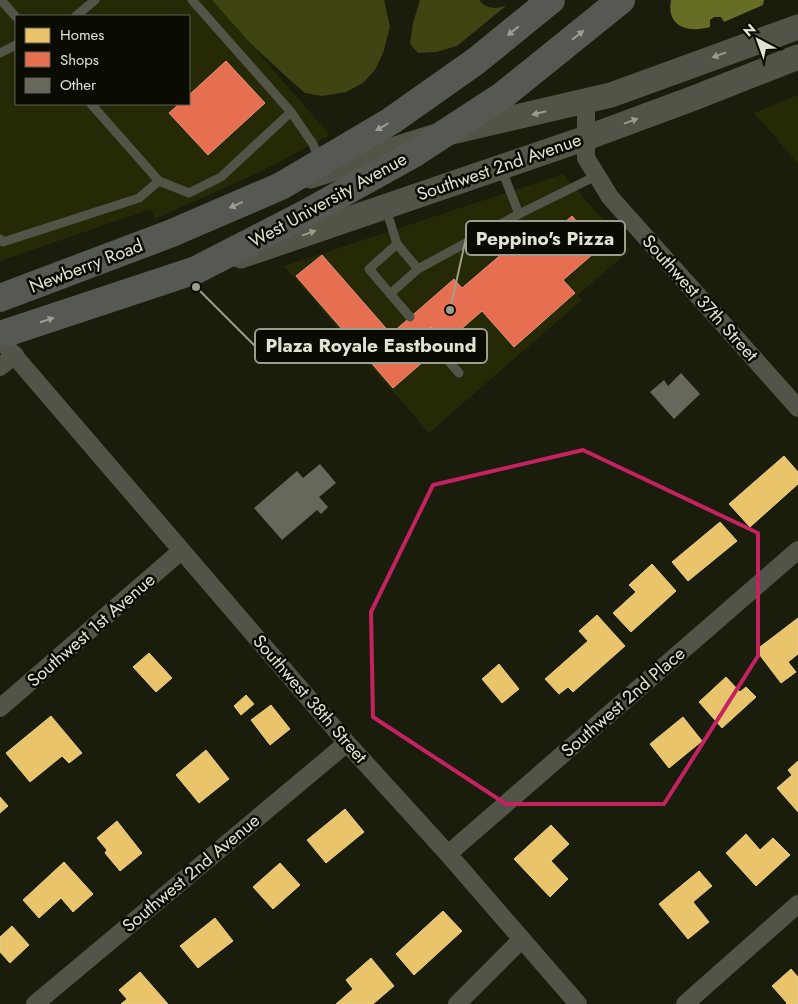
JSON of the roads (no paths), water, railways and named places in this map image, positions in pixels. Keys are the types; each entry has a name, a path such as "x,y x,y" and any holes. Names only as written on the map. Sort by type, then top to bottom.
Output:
{"main road":[{"name":"West University Avenue","path":"172,233 281,186 391,121 476,61 550,0"},
{"name":"West University Avenue","path":"8,345 196,270 305,214 413,154 502,96 619,1"},
{"name":"Southwest 2nd Avenue","path":"281,186 443,134 611,95 798,26"},
{"name":"Southwest 2nd Avenue","path":"196,270 279,244 586,138 694,98 798,56"},
{"name":"Newberry Road","path":"0,298 172,233"}],"street":[{"name":"Southwest 37th Street","path":"586,101 586,158 610,197 798,408"},
{"name":"Southwest 38th Street","path":"0,339 8,345 181,551 347,743 448,854 578,1004"},
{"name":"West University Avenue","path":"0,367 8,345"},
{"name":"Southwest 2nd Place","path":"448,854 798,550"},
{"name":"Southwest 1st Avenue","path":"0,708 181,551"},
{"name":"Southwest 2nd Avenue","path":"35,1004 347,743"},
{"path":"685,1004 798,904"},
{"path":"457,1004 522,939"}],"lane":[{"path":"1,0 15,16"},
{"path":"77,15 95,0"},
{"path":"192,0 292,112 313,144 320,162"},
{"path":"0,53 15,46"},
{"path":"93,105 159,181 189,193 221,177 292,112"},
{"path":"501,167 519,214"},
{"path":"390,294 418,269 519,214 596,176"},
{"path":"0,239 3,242 139,198 159,181"},
{"path":"385,206 397,244 418,269"},
{"path":"397,244 369,269 410,317"},
{"path":"424,333 459,373"}],"place":[{"name":"Plaza Royale Eastbound","path":"196,287"},
{"name":"Peppino's Pizza","path":"450,310"}]}
